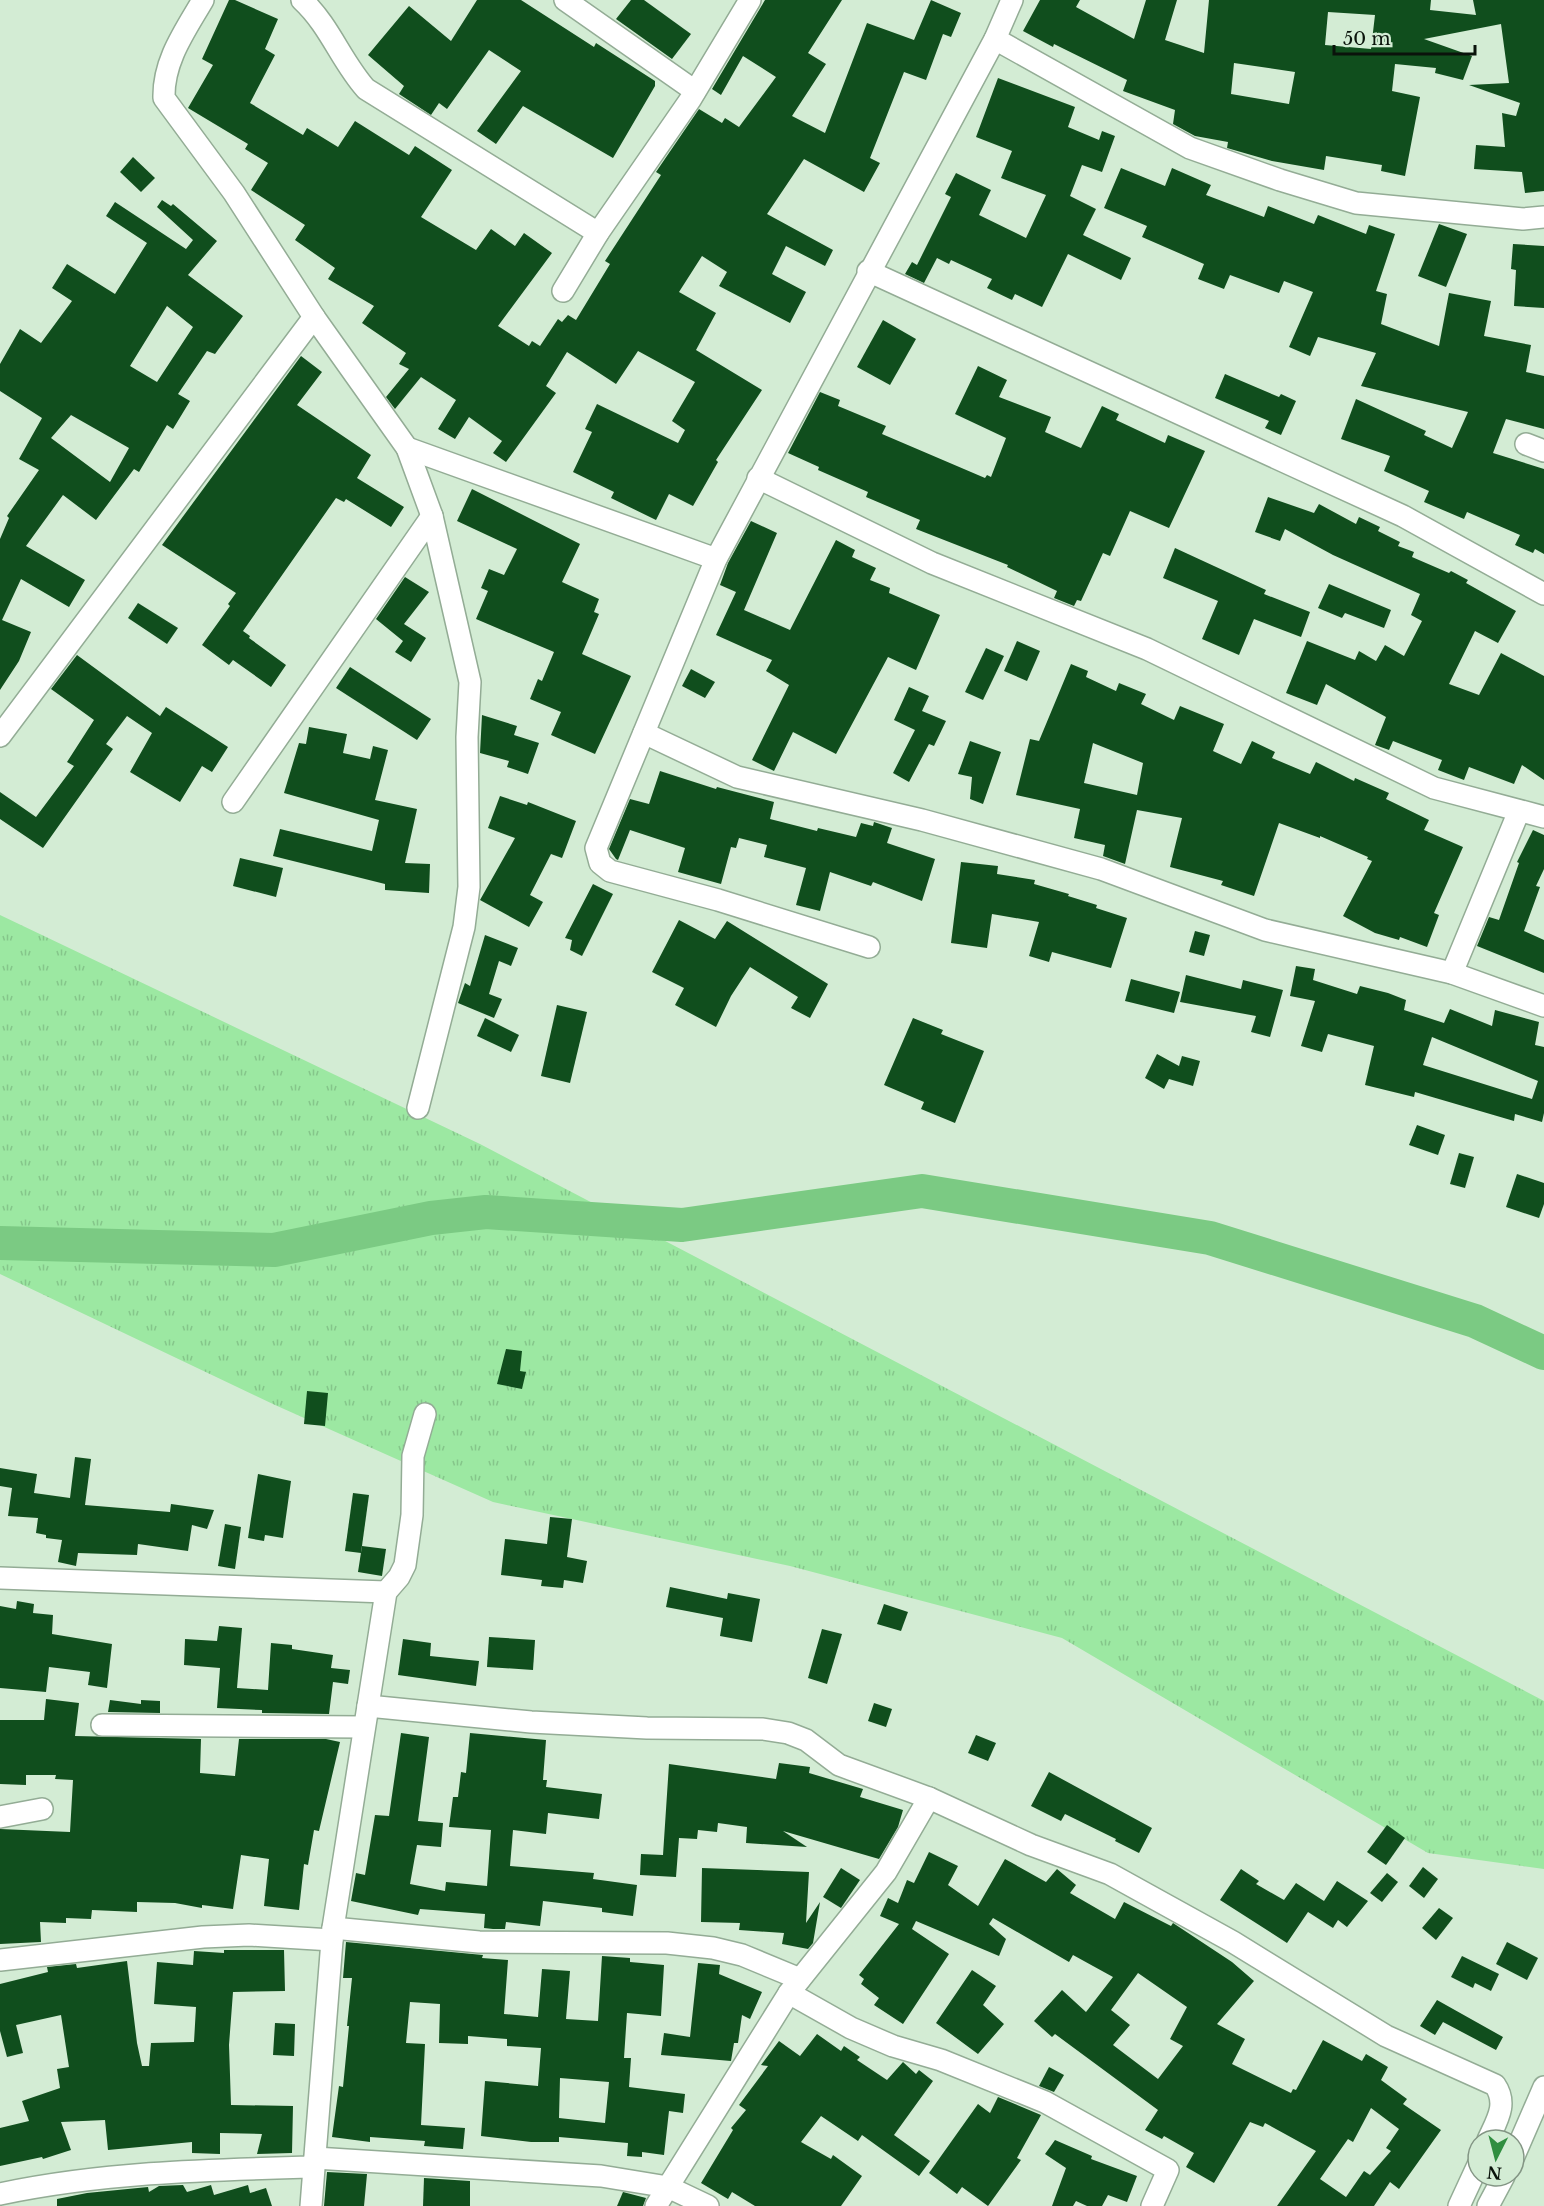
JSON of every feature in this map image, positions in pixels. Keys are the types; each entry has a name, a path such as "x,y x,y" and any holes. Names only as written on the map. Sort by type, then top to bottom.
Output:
{"street":[{"path":"203,0 175,49 167,72 164,98 234,193 314,317 407,448 432,516 470,682 467,737 469,886 464,927 418,1108"},
{"path":"302,0 317,14 352,73 366,89 598,233"},
{"path":"565,0 695,92"},
{"path":"563,291 598,233 695,92 750,0"},
{"path":"869,947 718,900 610,871 600,863 596,848 716,559 995,39 1012,0"},
{"path":"995,39 1190,148 1280,180 1356,203 1523,219 1544,217"},
{"path":"868,272 1403,516 1544,594"},
{"path":"0,736 314,317"},
{"path":"407,448 716,559"},
{"path":"758,478 932,563 1147,649 1434,788 1544,817"},
{"path":"233,802 432,516"},
{"path":"644,734 736,777 922,820 1101,869 1265,930 1452,973 1544,1006"},
{"path":"1452,973 1519,811"},
{"path":"311,2206 332,1934 386,1592 399,1577 405,1565 412,1515 413,1456 425,1414"},
{"path":"0,1578 386,1592"},
{"path":"368,1706 531,1722 647,1728 763,1729 788,1733 806,1740 839,1765 930,1798 1031,1845 1110,1874 1233,1942 1386,2036 1495,2085 1502,2096 1502,2109 1493,2128"},
{"path":"102,1725 363,1727"},
{"path":"656,2206 794,1986 886,1872 930,1798"},
{"path":"0,1817 42,1809"},
{"path":"0,1960 203,1937 249,1935 332,1934 479,1942 667,1943 713,1947 742,1955 794,1986 851,2028 893,2046 941,2060 1045,2102 1168,2170 1152,2206"},
{"path":"1526,2128 1544,2087"},
{"path":"0,2194 39,2186 151,2172 315,2163 601,2176 668,2187 708,2206"},
{"path":"1459,2206 1467,2188"},
{"path":"1488,2206 1498,2188"}],"green space":[{"path":"0,915 480,1144 1544,1701 1544,1869 1428,1853 1062,1638 790,1566 493,1502 275,1405 0,1274"}],"building":[{"path":"229,0 235,0 278,19 265,49 275,55 250,103 303,135 307,128 338,147 355,121 409,155 415,146 452,170 421,217 476,250 491,229 515,246 524,233 552,253 498,326 529,346 532,341 540,346 558,319 562,322 568,315 576,320 610,264 605,261 661,175 656,172 699,109 722,123 725,118 739,127 776,77 743,56 721,95 712,89 765,0 842,0 808,53 826,64 792,116 825,133 867,23 914,40 931,0 961,13 951,37 943,34 926,80 904,72 870,158 880,163 864,192 804,159 767,214 833,250 825,266 786,246 772,274 806,292 790,323 719,286 727,272 702,256 679,292 716,313 696,350 762,390 716,460 718,462 693,506 669,494 656,520 611,498 614,492 573,472 592,432 585,429 597,404 678,443 685,430 672,421 695,382 638,351 616,384 567,352 546,386 556,393 506,462 493,453 502,441 469,417 455,439 438,429 456,400 421,377 395,409 386,397 409,369 399,364 406,353 362,323 374,306 328,279 335,268 295,240 305,225 251,190 268,163 245,149 248,144 188,108 213,65 202,59"},
{"path":"477,0 521,0 594,47 596,43 655,81 655,86 613,158 523,106 496,144 477,131 521,71 489,50 447,109 439,103 431,115 399,94 404,86 368,55 409,6 451,41"},
{"path":"631,0 644,0 691,34 672,59 616,19"},
{"path":"1040,0 1080,0 1076,7 1134,39 1146,0 1177,0 1165,40 1204,53 1209,0 1431,0 1430,10 1476,15 1473,0 1544,0 1544,191 1525,193 1522,172 1474,169 1476,145 1505,147 1502,113 1516,116 1520,103 1469,85 1509,83 1501,24 1424,39 1472,56 1463,80 1435,73 1436,68 1395,64 1392,91 1420,97 1405,176 1381,171 1382,165 1326,156 1324,170 1272,161 1227,148 1228,142 1195,136 1173,124 1175,110 1123,91 1127,80 1023,31","holes":["1328,12 1375,15 1371,49 1325,45","1234,63 1295,72 1289,104 1231,94"]},
{"path":"998,78 1075,107 1068,127 1099,140 1102,131 1115,136 1102,172 1082,165 1070,196 1096,209 1083,235 1131,258 1121,280 1068,254 1042,307 1015,294 1012,300 987,288 992,279 951,260 949,264 937,258 924,283 905,274 912,262 917,265 951,197 945,194 956,173 991,190 979,215 1026,238 1046,195 1001,178 1012,151 976,137"},
{"path":"133,157 155,178 141,192 120,172"},
{"path":"1121,168 1165,186 1172,168 1211,185 1206,195 1264,217 1268,206 1314,224 1318,215 1366,234 1369,225 1395,234 1376,291 1387,294 1381,324 1439,346 1449,293 1491,301 1484,336 1531,345 1526,372 1544,376 1544,429 1506,419 1493,453 1544,469 1544,554 1535,549 1533,553 1515,545 1520,535 1467,512 1464,519 1424,502 1429,491 1384,471 1390,456 1341,439 1356,399 1426,431 1424,435 1452,448 1468,412 1361,386 1376,353 1318,337 1310,356 1289,347 1313,292 1284,281 1279,293 1230,275 1224,289 1198,279 1204,264 1142,237 1147,226 1104,208"},
{"path":"162,200 171,206 173,204 217,241 188,275 243,316 215,354 207,351 178,394 190,401 173,429 167,425 139,472 134,469 96,520 63,495 26,546 85,580 69,607 21,579 2,620 31,632 19,661 0,690 0,539 9,518 7,516 39,470 19,459 42,418 0,391 0,364 20,329 41,343 72,301 52,288 67,264 115,294 147,243 106,216 115,202 186,249 193,240 157,207","holes":["167,306 193,327 157,382 130,366","71,415 129,448 110,482 51,438"]},
{"path":"1439,224 1467,234 1446,287 1418,276"},
{"path":"1513,244 1544,246 1544,308 1514,306 1516,270 1511,269"},
{"path":"883,320 916,339 890,385 857,367"},
{"path":"301,356 322,372 297,405 371,455 357,478 404,507 391,527 346,499 344,502 336,498 243,631 286,665 271,687 233,660 229,665 202,645 230,606 228,604 236,593 162,545"},
{"path":"978,366 1007,380 999,397 1051,417 1045,432 1081,448 1102,406 1119,414 1116,420 1165,443 1168,435 1205,451 1169,528 1130,511 1110,556 1103,553 1081,601 1077,600 1074,606 1054,598 1057,591 1007,567 1008,565 916,529 920,520 866,497 868,492 818,470 819,467 788,453 820,392 840,400 838,406 886,426 882,434 985,478 987,475 991,477 1006,438 955,414"},
{"path":"1225,374 1279,397 1281,394 1296,401 1281,435 1265,428 1269,421 1215,398"},
{"path":"472,489 580,544 562,582 599,599 594,612 599,614 582,654 631,676 595,754 551,735 561,712 530,699 538,679 542,681 554,652 476,619 488,591 481,588 489,569 504,575 517,549 457,521"},
{"path":"1268,497 1314,513 1319,504 1356,524 1359,517 1380,527 1378,531 1400,542 1398,546 1414,552 1412,557 1449,573 1451,571 1468,580 1466,583 1516,611 1498,643 1475,631 1449,684 1479,695 1501,653 1544,676 1544,780 1522,765 1514,784 1469,767 1464,780 1438,770 1442,760 1393,741 1389,750 1375,745 1386,717 1326,684 1317,705 1286,693 1307,641 1355,660 1359,651 1376,661 1385,645 1404,656 1422,621 1411,615 1420,594 1333,555 1285,529 1280,541 1255,532"},
{"path":"751,521 777,533 744,610 790,630 836,540 855,550 852,557 876,568 870,580 890,588 889,593 940,615 916,670 888,657 836,754 793,732 774,771 752,760 789,685 766,671 772,660 716,635 736,592 720,585 728,563"},
{"path":"1175,548 1266,590 1264,594 1310,612 1301,637 1254,619 1239,655 1202,639 1218,601 1163,578"},
{"path":"405,577 429,592 404,624 426,638 411,662 395,652 403,641 376,619"},
{"path":"1329,584 1391,610 1384,628 1345,613 1342,618 1318,608"},
{"path":"138,603 178,628 167,644 128,618"},
{"path":"1017,641 1040,651 1027,681 1004,671"},
{"path":"986,648 1004,656 983,700 965,692"},
{"path":"77,655 160,716 166,707 228,747 212,772 202,766 180,802 130,772 152,733 127,716 106,744 113,749 43,848 0,819 0,792 36,817 74,766 67,762 94,720 51,689"},
{"path":"1071,664 1088,671 1086,677 1116,691 1119,683 1146,694 1141,704 1174,720 1180,706 1224,724 1213,751 1241,764 1252,741 1275,752 1272,758 1310,774 1316,762 1354,781 1355,778 1389,793 1386,799 1429,820 1424,830 1463,847 1434,913 1439,915 1427,947 1400,937 1399,940 1375,933 1343,916 1372,861 1367,859 1368,857 1320,836 1320,838 1279,823 1254,896 1221,885 1223,881 1170,867 1182,818 1137,810 1125,864 1103,856 1105,845 1074,838 1080,809 1016,795 1030,739 1039,741","holes":["1093,743 1143,763 1137,795 1084,783"]},
{"path":"350,667 431,719 417,740 336,688"},
{"path":"691,669 715,682 705,698 682,686"},
{"path":"909,687 929,696 922,711 946,721 934,746 929,744 909,782 893,773 915,730 894,720"},
{"path":"482,715 517,726 514,735 539,743 528,774 507,767 509,761 480,753"},
{"path":"309,727 347,734 343,753 370,759 373,746 388,750 375,800 417,809 405,863 430,864 429,893 385,890 385,884 273,856 280,829 372,851 379,820 284,793 299,743 306,744"},
{"path":"970,741 1001,752 983,804 970,799 972,777 958,774"},
{"path":"660,771 716,789 717,787 774,802 770,819 817,831 818,828 856,837 861,823 873,826 874,822 892,828 887,843 935,859 922,901 873,882 871,886 830,872 820,911 796,905 806,868 764,857 767,845 739,838 736,848 731,847 721,884 678,872 685,848 630,830 618,860 609,849 630,799 649,804"},
{"path":"500,796 527,805 528,802 576,821 562,858 551,854 530,895 543,902 529,927 480,900 515,838 488,828"},
{"path":"1533,830 1544,835 1544,869 1536,886 1540,887 1524,931 1544,940 1544,973 1477,946 1489,917 1499,920 1519,863 1517,862"},
{"path":"240,858 283,868 276,897 233,886"},
{"path":"961,862 998,866 997,874 1035,880 1034,884 1069,894 1068,896 1097,905 1096,908 1127,918 1111,968 1052,952 1049,962 1029,956 1039,922 992,914 987,948 951,943"},
{"path":"593,884 613,894 582,956 570,950 572,940 565,938"},
{"path":"679,920 715,939 727,921 828,984 810,1018 791,1008 798,997 750,967 731,996 716,1027 675,1005 684,988 652,972"},
{"path":"1195,931 1210,935 1204,956 1189,952"},
{"path":"485,935 518,948 511,966 499,961 489,994 502,999 494,1018 458,1003 465,983 470,986"},
{"path":"1296,966 1315,969 1313,980 1357,994 1360,986 1388,993 1406,1000 1404,1010 1444,1023 1450,1009 1492,1026 1495,1010 1539,1022 1535,1045 1544,1047 1542,1122 1515,1114 1514,1121 1415,1092 1414,1097 1365,1085 1374,1046 1328,1034 1322,1052 1301,1046 1315,1001 1290,996","holes":["1432,1037 1538,1081 1532,1099 1423,1065"]},
{"path":"1186,975 1241,989 1243,980 1283,990 1270,1037 1251,1032 1256,1016 1180,1002"},
{"path":"1131,979 1180,992 1174,1013 1125,1001"},
{"path":"557,1005 587,1012 570,1083 541,1076"},
{"path":"485,1018 519,1035 511,1052 477,1036"},
{"path":"913,1018 943,1030 941,1034 984,1051 955,1123 921,1109 924,1102 884,1085"},
{"path":"1157,1054 1179,1066 1182,1056 1200,1061 1193,1086 1169,1079 1164,1089 1145,1078"},
{"path":"1417,1125 1445,1135 1438,1155 1409,1145"},
{"path":"1459,1153 1474,1157 1465,1188 1450,1184"},
{"path":"1517,1174 1544,1183 1544,1204 1539,1218 1506,1207"},
{"path":"506,1349 522,1351 520,1371 526,1372 522,1389 497,1384"},
{"path":"307,1391 328,1393 325,1426 304,1424"},
{"path":"75,1457 91,1459 85,1505 170,1512 171,1504 214,1510 207,1529 192,1525 188,1551 138,1544 137,1555 78,1553 76,1566 58,1562 62,1540 46,1538 46,1535 36,1533 38,1518 8,1516 12,1488 0,1486 0,1468 37,1474 34,1493 70,1498"},
{"path":"258,1474 291,1481 283,1538 265,1535 264,1541 248,1538"},
{"path":"353,1493 369,1495 361,1553 345,1551"},
{"path":"550,1517 572,1519 567,1557 587,1561 583,1583 564,1580 563,1588 541,1586 542,1580 501,1575 505,1539 547,1544"},
{"path":"225,1524 241,1527 235,1569 218,1566"},
{"path":"362,1546 386,1549 382,1576 358,1572"},
{"path":"670,1587 727,1599 728,1593 760,1599 752,1642 720,1636 723,1618 666,1607"},
{"path":"17,1601 34,1604 33,1613 53,1615 52,1634 112,1644 107,1688 88,1685 90,1672 49,1667 46,1692 0,1688 0,1606 16,1609"},
{"path":"884,1604 908,1612 901,1631 877,1624"},
{"path":"219,1626 242,1628 237,1688 268,1690 271,1643 292,1645 292,1649 333,1655 331,1668 350,1670 348,1684 333,1682 329,1714 262,1713 262,1710 217,1708 220,1668 184,1665 185,1639 217,1641"},
{"path":"822,1629 842,1634 827,1684 808,1678"},
{"path":"489,1637 535,1640 533,1670 487,1667"},
{"path":"403,1639 431,1643 430,1656 479,1661 476,1686 398,1675"},
{"path":"46,1699 79,1703 75,1736 201,1739 200,1773 235,1776 239,1739 326,1739 340,1742 319,1831 314,1830 308,1865 304,1864 299,1910 264,1906 269,1859 241,1855 233,1909 137,1902 137,1912 92,1910 91,1919 66,1918 66,1923 40,1922 41,1942 0,1944 0,1829 70,1832 73,1780 55,1779 56,1775 26,1775 26,1785 0,1784 0,1720 44,1720"},
{"path":"110,1700 141,1704 141,1700 160,1701 160,1713 108,1712"},
{"path":"874,1703 892,1709 886,1727 868,1721"},
{"path":"401,1733 429,1737 418,1821 443,1823 441,1847 417,1845 410,1884 445,1891 446,1882 487,1886 491,1830 449,1827 453,1797 458,1797 461,1772 466,1773 470,1733 546,1740 543,1780 547,1780 546,1787 602,1794 599,1819 548,1813 546,1834 513,1830 510,1866 594,1873 593,1879 637,1885 633,1916 602,1912 602,1908 543,1901 540,1926 506,1922 505,1929 493,1929 484,1928 485,1914 420,1909 418,1915 351,1901 356,1873 365,1875 375,1815 389,1816"},
{"path":"976,1735 996,1743 988,1761 968,1753"},
{"path":"779,1763 810,1767 809,1773 863,1789 860,1797 903,1810 898,1827 879,1859 783,1831 807,1847 746,1843 747,1827 718,1823 717,1832 698,1830 697,1839 679,1838 676,1877 640,1875 641,1854 663,1855 669,1764 776,1779"},
{"path":"1049,1772 1152,1828 1139,1853 1065,1814 1061,1821 1031,1806"},
{"path":"1387,1825 1405,1838 1386,1865 1367,1852"},
{"path":"929,1852 958,1866 948,1885 978,1906 1005,1859 1046,1882 1057,1869 1076,1885 1070,1893 1115,1919 1124,1902 1171,1926 1173,1923 1232,1962 1254,1981 1217,2024 1245,2039 1232,2064 1291,2093 1293,2089 1296,2090 1323,2040 1362,2061 1366,2054 1388,2067 1381,2080 1407,2099 1403,2104 1441,2130 1399,2189 1390,2182 1374,2206 1277,2206 1316,2151 1265,2123 1263,2127 1250,2122 1214,2183 1186,2167 1194,2153 1164,2136 1162,2139 1145,2130 1158,2110 1055,2034 1052,2037 1034,2021 1062,1990 1086,2012 1113,1977 1073,1955 1069,1962 993,1918 989,1924 1006,1939 999,1956 916,1921 912,1929 949,1954 903,2024 874,2005 879,1998 861,1984 864,1979 859,1975 899,1924 880,1916 888,1898 898,1903 907,1880 914,1883","holes":["1138,1973 1187,2007 1170,2039 1183,2046 1158,2079 1113,2045 1130,2025 1111,2010","1371,2108 1399,2129 1386,2148 1391,2151 1370,2175 1364,2171 1346,2197 1320,2179 1348,2139 1353,2142"]},
{"path":"1423,1867 1438,1879 1424,1898 1409,1886"},
{"path":"702,1868 809,1872 806,1923 820,1902 813,1943 808,1949 782,1944 784,1933 739,1930 740,1923 701,1922"},
{"path":"841,1868 860,1880 841,1908 823,1897"},
{"path":"1241,1869 1259,1881 1256,1884 1284,1900 1296,1883 1324,1901 1337,1881 1368,1901 1347,1927 1338,1920 1333,1928 1308,1912 1287,1943 1220,1900"},
{"path":"1387,1873 1398,1882 1382,1902 1370,1893"},
{"path":"1439,1908 1453,1918 1436,1940 1422,1928"},
{"path":"346,1942 483,1955 482,1958 508,1960 504,2014 538,2017 542,1969 570,1971 566,2019 598,2021 602,1956 630,1958 630,1962 664,1965 661,2016 627,2013 624,2058 631,2058 629,2087 685,2094 683,2113 669,2111 664,2155 642,2152 642,2157 627,2156 628,2143 559,2137 559,2142 531,2142 481,2136 485,2081 538,2086 541,2048 507,2046 507,2039 468,2036 468,2044 439,2043 440,2004 410,2002 406,2043 425,2044 421,2125 465,2128 463,2149 424,2146 425,2141 370,2137 370,2142 332,2137 339,2086 343,2087 349,2026 347,2026 352,1978 343,1978","holes":["560,2078 609,2082 605,2123 559,2118"]},
{"path":"1507,1942 1538,1958 1527,1980 1496,1964"},
{"path":"224,1950 284,1950 285,1991 233,1992 229,2045 231,2105 293,2106 292,2153 257,2154 262,2134 220,2133 220,2154 192,2153 192,2142 108,2150 105,2120 61,2122 71,2150 43,2159 42,2157 0,2166 0,2128 29,2121 22,2101 60,2088 57,2069 69,2067 61,2015 16,2025 23,2053 7,2057 0,2031 0,1984 48,1972 47,1967 76,1964 77,1968 127,1961 137,2043 142,2066 149,2066 151,2043 194,2042 196,2007 154,2004 157,1962 193,1965 194,1951 224,1953"},
{"path":"1462,1956 1499,1974 1491,1991 1475,1983 1473,1988 1451,1977"},
{"path":"698,1963 720,1965 719,1974 762,1992 750,2019 742,2015 738,2043 734,2043 731,2061 661,2055 664,2033 690,2037"},
{"path":"972,1970 996,1986 983,2005 1004,2024 978,2054 936,2023"},
{"path":"1437,2000 1503,2037 1496,2050 1443,2022 1435,2035 1420,2026"},
{"path":"275,2023 295,2024 294,2056 273,2055"},
{"path":"817,2034 841,2051 844,2046 860,2057 857,2060 887,2080 903,2062 916,2074 919,2070 933,2081 894,2135 930,2161 919,2176 862,2135 858,2141 821,2116 801,2142 831,2159 833,2155 862,2176 841,2206 755,2206 732,2192 728,2199 701,2183 733,2130 731,2128 746,2110 739,2105 768,2066 761,2065 779,2041 800,2056"},
{"path":"1049,2067 1064,2075 1054,2092 1039,2086"},
{"path":"998,2097 1041,2115 1017,2158 1021,2160 988,2206 962,2187 957,2194 929,2173 978,2104 990,2113"},
{"path":"1055,2140 1092,2156 1091,2159 1137,2176 1127,2202 1108,2195 1102,2206 1087,2206 1076,2201 1073,2206 1052,2206 1066,2168 1045,2154"},
{"path":"327,2172 367,2174 364,2206 324,2206"},
{"path":"424,2178 470,2181 470,2206 423,2206"},
{"path":"183,2185 187,2192 211,2185 214,2195 248,2185 250,2193 266,2188 272,2206 57,2206 57,2199 87,2193 148,2187 149,2192 159,2186"},
{"path":"623,2192 646,2198 643,2206 617,2206"}],"waterway":[{"path":"0,1243 274,1250 431,1218 486,1212 682,1225 922,1191 1210,1238 1475,1321 1544,1353"}]}
